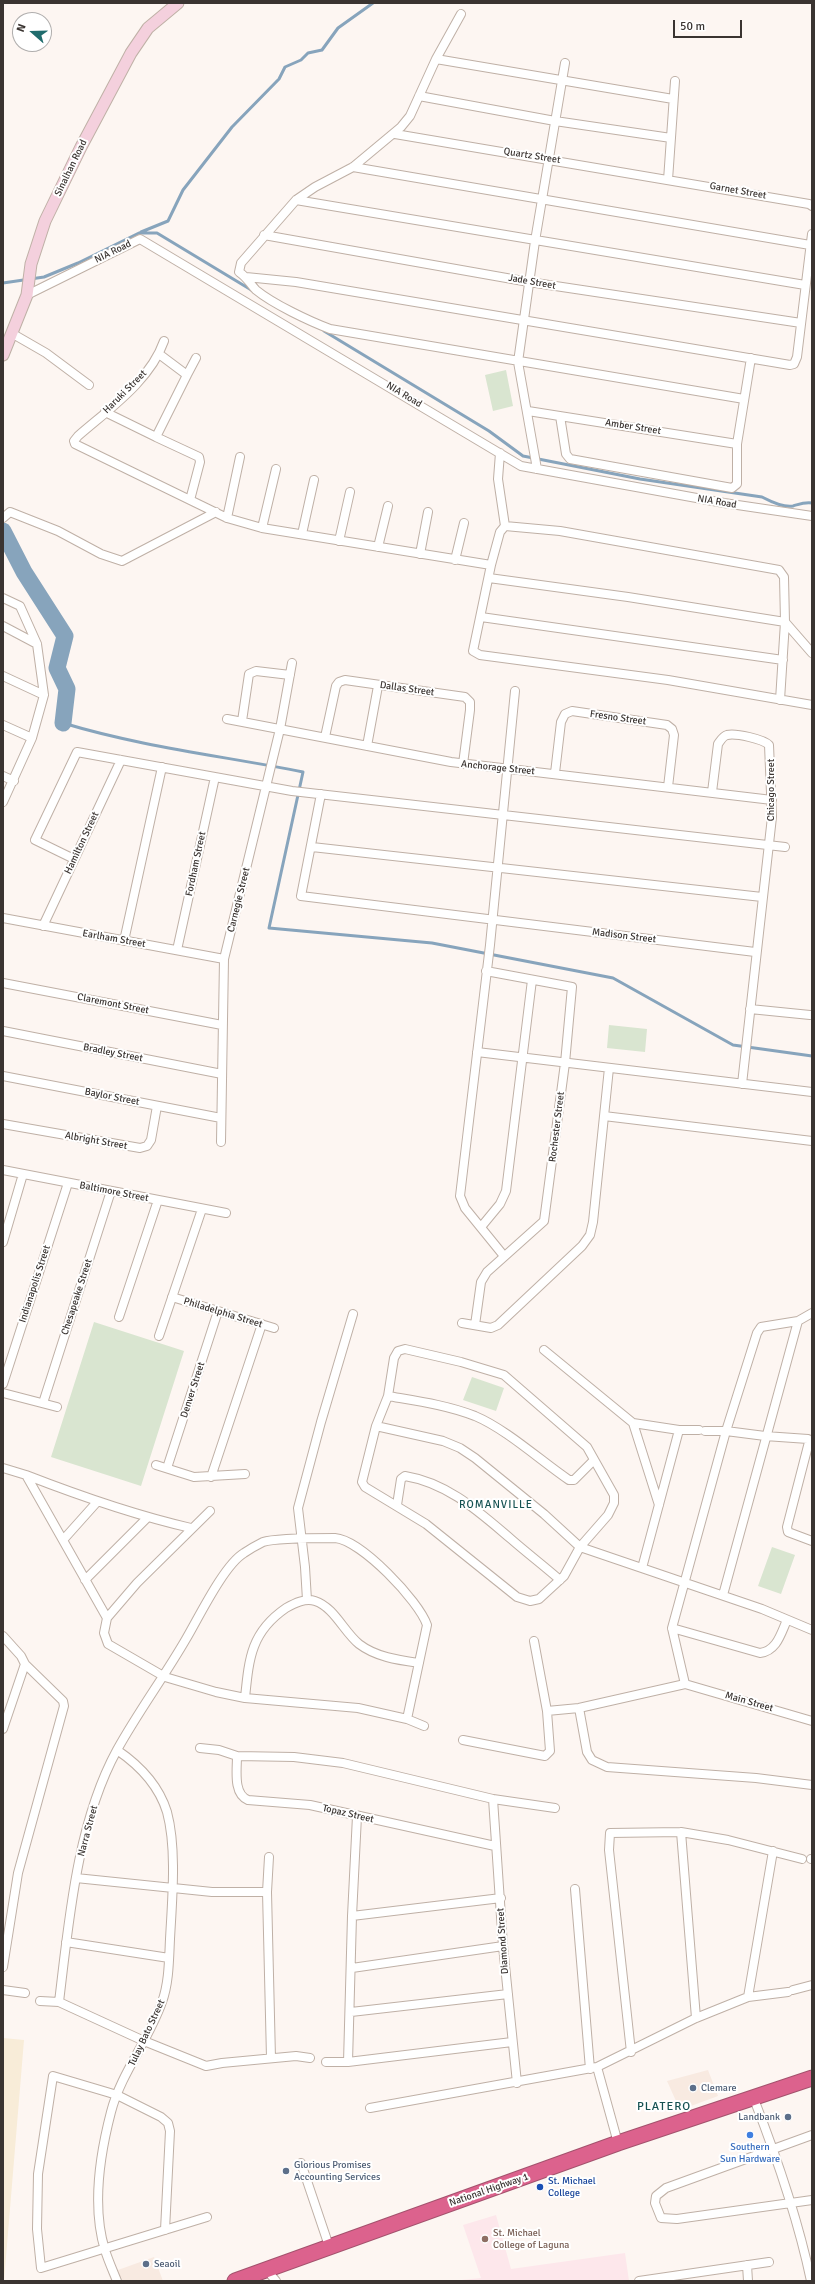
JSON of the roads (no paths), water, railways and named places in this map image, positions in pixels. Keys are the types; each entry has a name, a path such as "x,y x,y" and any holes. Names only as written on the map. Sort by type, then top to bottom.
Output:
{"highway":[{"name":"National Highway 1","path":"235,2281 618,2143 754,2099 812,2078"}],"street":[{"name":"Sinalhan Road","path":"3,355 13,334 27,292 31,264 45,221 81,146 132,53 148,28 178,3"},
{"path":"462,14 436,59 410,116 395,134 353,167 315,187 296,200 238,268 239,272 246,277 257,290 313,322 330,329 744,399"},
{"path":"436,59 562,79 673,99"},
{"path":"537,462 518,362 535,241 565,64"},
{"path":"668,180 675,81"},
{"path":"419,96 555,121 672,138"},
{"name":"Quartz Street","path":"395,134 668,180"},
{"path":"353,167 810,245"},
{"name":"Garnet Street","path":"668,180 810,205"},
{"path":"296,200 805,285"},
{"path":"246,277 296,282 524,321 794,364 797,357 812,234"},
{"name":"Jade Street","path":"264,236 529,282 801,323"},
{"name":"NIA Road","path":"27,292 140,239 521,466 537,462 724,503 812,516"},
{"path":"13,334 46,353 89,385"},
{"name":"Haruki Street","path":"164,341 159,354 142,378 74,440 78,447 190,500"},
{"path":"159,354 187,375"},
{"path":"156,437 196,358"},
{"path":"560,416 566,454 570,459 728,488 737,484 737,444 751,358"},
{"name":"Amber Street","path":"528,411 737,444"},
{"path":"105,412 199,457 200,462 190,500 227,518 262,528 491,565"},
{"path":"500,453 498,479 505,526 500,532 491,565 482,616 474,644 474,651 480,655 668,680 812,706"},
{"path":"227,518 240,457"},
{"path":"262,528 276,469"},
{"path":"302,534 314,480"},
{"path":"339,541 350,492"},
{"path":"378,547 388,506"},
{"path":"5,516 10,512 32,520 58,531 101,554 122,561 216,512"},
{"path":"420,554 428,512"},
{"path":"455,560 464,523"},
{"path":"505,526 560,531 773,568 783,573 784,622 780,700"},
{"path":"489,578 628,597 784,622 812,653"},
{"path":"3,598 20,606 37,644 44,695 32,738 14,781 3,802"},
{"path":"482,616 783,660"},
{"path":"3,626 37,644"},
{"name":"Carnegie Street","path":"222,1142 222,1025 224,959 280,729 292,663"},
{"path":"242,721 249,674 256,670 290,675"},
{"path":"3,676 44,695"},
{"name":"Dallas Street","path":"325,737 336,686 339,682 346,680 465,698 470,702 470,710 463,764"},
{"path":"367,746 378,686"},
{"path":"504,1256 461,1202 460,1196 493,920 515,692"},
{"name":"Fresno Street","path":"555,774 561,722 565,714 572,711 667,725 672,729 674,735 668,787"},
{"name":"Anchorage Street","path":"228,719 463,764 772,800"},
{"path":"3,725 32,738"},
{"name":"Chicago Street","path":"712,792 718,744 722,738 728,735 764,740 769,745 771,752 772,817 755,952 742,1084"},
{"path":"74,859 35,840 77,752 215,777 266,788 785,847"},
{"name":"Hamilton Street","path":"43,926 121,760"},
{"path":"124,940 162,767"},
{"path":"3,776 14,781"},
{"name":"Fordham Street","path":"177,950 215,777"},
{"path":"321,794 312,847 762,897"},
{"name":"Madison Street","path":"312,847 301,896 755,952"},
{"name":"Earlham Street","path":"3,918 224,959"},
{"name":"Rochester Street","path":"475,1325 481,1282 487,1272 544,1221 565,1063 572,987 486,971"},
{"path":"481,1227 500,1204 506,1191 532,980"},
{"name":"Claremont Street","path":"3,984 222,1025"},
{"path":"750,1009 810,1014"},
{"name":"Bradley Street","path":"3,1031 222,1074"},
{"path":"477,1052 812,1092"},
{"path":"462,1323 491,1328 506,1319 582,1246 590,1235 593,1222 609,1068"},
{"name":"Baylor Street","path":"3,1076 221,1118"},
{"name":"Albright Street","path":"3,1124 140,1148 147,1146 150,1140 157,1106"},
{"path":"604,1116 812,1141"},
{"name":"Baltimore Street","path":"3,1170 226,1213"},
{"path":"3,1242 23,1174"},
{"name":"Indianapolis Street","path":"3,1384 68,1183"},
{"name":"Chesapeake Street","path":"43,1404 111,1191"},
{"path":"119,1317 158,1200"},
{"path":"159,1336 202,1208"},
{"name":"Philadelphia Street","path":"172,1297 274,1328"},
{"name":"Denver Street","path":"167,1468 218,1311"},
{"path":"547,1711 579,1708 685,1684 672,1628 726,1431 757,1334 761,1327 798,1321 812,1313"},
{"path":"307,1600 298,1508 302,1489 353,1314"},
{"path":"723,1596 765,1436 798,1321"},
{"path":"211,1477 262,1324"},
{"path":"406,1349 462,1362 504,1375 565,1426 587,1447 614,1495 614,1503 608,1515 580,1547 560,1580 539,1600 530,1601 517,1597 442,1536 397,1505 365,1487 362,1482 376,1426 388,1396 394,1358 398,1351 406,1349"},
{"path":"544,1350 633,1423 679,1430 726,1431 765,1436 808,1438 809,1442 787,1527 788,1532 812,1541"},
{"path":"3,1393 57,1407"},
{"path":"388,1396 441,1405 476,1416 503,1433 569,1480 574,1480 594,1460"},
{"path":"633,1423 659,1505"},
{"path":"376,1426 443,1441 460,1448 475,1458 544,1514 580,1547 684,1582 812,1630"},
{"path":"642,1568 679,1430"},
{"path":"156,1465 194,1477 245,1474"},
{"path":"3,1468 147,1518 191,1528"},
{"path":"26,1475 106,1618"},
{"path":"397,1505 401,1479 405,1476 425,1479 473,1507 560,1580"},
{"path":"62,1540 98,1502"},
{"path":"210,1511 191,1528 137,1583 106,1618 104,1633 108,1644 164,1677 216,1692 245,1698 358,1708 407,1719 424,1726"},
{"path":"85,1580 147,1518"},
{"name":"Narra Street","path":"59,2002 66,1942 76,1878 92,1814 117,1750 164,1677 220,1581 242,1554 264,1542 302,1539 343,1539 366,1552 408,1595 424,1617 427,1625 407,1719"},
{"path":"245,1698 248,1664 258,1634 274,1617 289,1606 307,1600 324,1606 357,1642 368,1650 397,1660 419,1663"},
{"path":"672,1628 760,1653 769,1652 774,1646 788,1620"},
{"path":"3,1636 21,1656 25,1664 63,1701 64,1706 18,1873 3,1968"},
{"path":"463,1740 545,1756 550,1751 547,1711 534,1641"},
{"path":"3,1729 25,1664"},
{"name":"Main Street","path":"685,1684 812,1721"},
{"path":"579,1708 587,1752 592,1760 607,1767 756,1778 812,1785"},
{"path":"200,1748 218,1750 237,1756 294,1757 343,1764 493,1799 555,1808"},
{"name":"Tulay Bato Street","path":"117,1750 143,1771 154,1786 167,1812 173,1888 166,1989 162,2002 144,2041 117,2095 107,2130 101,2177 101,2224 105,2249 117,2281"},
{"name":"Topaz Street","path":"237,1756 238,1791 241,1797 248,1800 310,1805 495,1846"},
{"name":"Diamond Street","path":"493,1799 495,1846 501,1898 503,1946 517,2083"},
{"path":"348,2062 351,2012 352,1916 357,1816"},
{"path":"681,1832 696,2018"},
{"path":"631,2052 609,1850 610,1833 681,1832 773,1851 802,1859"},
{"path":"748,1997 773,1851"},
{"path":"269,1857 267,1892 271,2058"},
{"path":"76,1878 212,1892 267,1892"},
{"path":"576,1889 594,2068 618,2143"},
{"path":"352,1916 501,1898"},
{"path":"66,1942 169,1958"},
{"path":"352,1968 503,1946"},
{"path":"370,2108 517,2083 594,2068 631,2052 696,2018 748,1997 790,1991 812,1985"},
{"path":"3,1990 25,1993"},
{"path":"351,2012 508,1994"},
{"path":"40,2002 59,2002 144,2041 206,2066 222,2063 296,2056 310,2058"},
{"path":"326,2062 348,2062 512,2042"},
{"path":"164,2230 170,2131 168,2123 161,2117 117,2095 53,2076 38,2174 37,2229 41,2268 105,2249 164,2230 207,2216"},
{"path":"754,2099 773,2149 809,2259 811,2281"},
{"path":"812,2135 666,2188 656,2196 655,2203 661,2218 677,2219 812,2200"},
{"path":"302,2163 329,2246"},
{"path":"639,2281 687,2277 769,2262"},
{"path":"747,2265 748,2281"},
{"path":"266,2269 276,2281"}],"waterway":[{"path":"141,232 168,221 183,190 232,127 279,79 285,67 301,60 308,53 322,50 338,28 373,3"},
{"path":"3,283 44,277 78,263 139,233 157,233 253,291"},
{"path":"324,331 489,431 523,456 640,479 762,497 785,506 812,503"},
{"path":"3,531 24,572 65,636 57,668 67,689 63,723"},
{"path":"63,723 123,739 303,772 269,928 432,943 613,978 733,1045 812,1056"}],"place":[{"name":"Clemare","path":"693,2088"},
{"name":"Landbank","path":"788,2117"},
{"name":"Southern Sun Hardware","path":"750,2135"},
{"name":"Glorious Promises Accounting Services","path":"286,2171"},
{"name":"St. Michael College","path":"540,2187"},
{"name":"St. Michael College of Laguna","path":"485,2239"},
{"name":"Seaoil","path":"146,2264"}],"district":[{"name":"ROMANVILLE","path":"496,1505"},
{"name":"PLATERO","path":"664,2107"}]}
